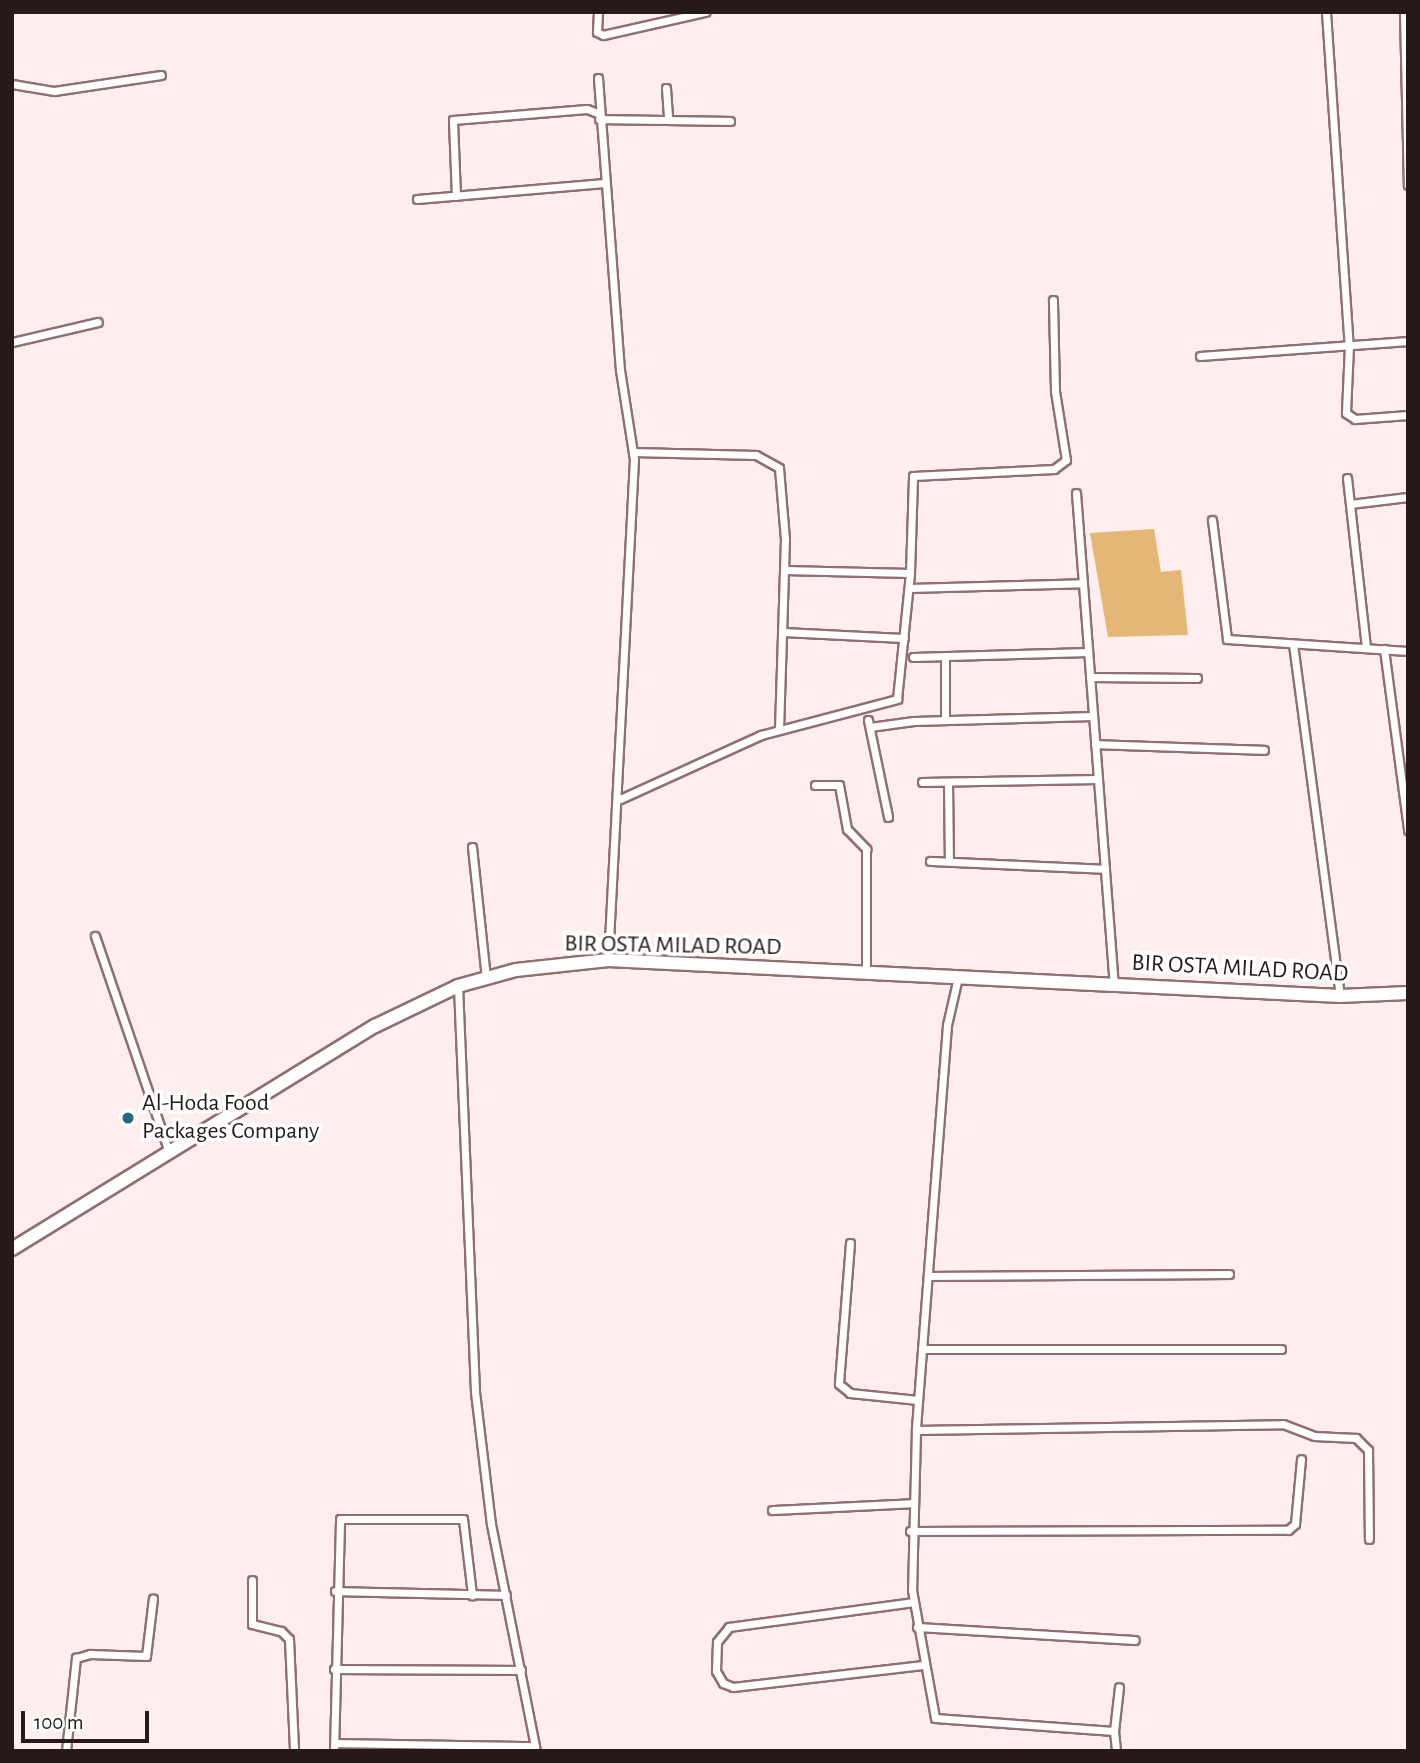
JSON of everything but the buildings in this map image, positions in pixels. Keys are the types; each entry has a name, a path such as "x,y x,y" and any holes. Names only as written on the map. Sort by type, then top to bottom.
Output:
{"main road":[{"name":"BIR OSTA MILAD ROAD","path":"12,1249 375,1027 458,986 486,977 608,960 1340,996 1408,993"}],"street":[{"path":"598,12 597,32 603,35 705,12"},
{"path":"1326,12 1349,346 1347,415 1408,415"},
{"path":"1405,12 1408,185"},
{"path":"12,84 54,91 161,75"},
{"path":"598,78 620,370 633,452 620,799 608,960"},
{"path":"666,88 668,120"},
{"path":"456,196 453,120 587,109 599,116 730,121"},
{"path":"417,199 604,183"},
{"path":"620,799 779,729 895,701 911,573 914,474 1054,469 1066,460 1055,391 1054,300"},
{"path":"12,342 98,322"},
{"path":"1200,356 1408,341"},
{"path":"633,452 770,458 782,475 784,570 779,729"},
{"path":"1347,478 1366,648"},
{"path":"1076,493 1114,985"},
{"path":"1350,504 1408,497"},
{"path":"1212,520 1225,637 1293,644 1408,650"},
{"path":"784,570 911,573"},
{"path":"909,587 1083,583"},
{"path":"782,632 904,638"},
{"path":"1293,644 1340,996"},
{"path":"1384,649 1408,830"},
{"path":"913,657 1088,652"},
{"path":"944,656 945,720"},
{"path":"1090,677 1197,678"},
{"path":"888,817 869,724 1093,716"},
{"path":"1095,744 1264,750"},
{"path":"922,782 1098,779"},
{"path":"948,783 949,862"},
{"path":"815,785 839,785 848,829 866,849 866,973"},
{"path":"472,847 486,977"},
{"path":"930,861 1105,869"},
{"path":"95,936 169,1152"},
{"path":"958,977 947,1025 910,1531 917,1628 931,1712 939,1720 1114,1731"},
{"path":"458,986 471,1184 475,1392 506,1595 535,1748 335,1747 335,1591 342,1518 458,1517 468,1530 472,1595"},
{"path":"850,1243 839,1384 850,1393 918,1399"},
{"path":"929,1276 1229,1274"},
{"path":"922,1349 1281,1349"},
{"path":"916,1430 1283,1424 1314,1436 1356,1438 1368,1450 1369,1539"},
{"path":"910,1531 1288,1530 1295,1524 1301,1459"},
{"path":"772,1510 913,1503"},
{"path":"252,1580 252,1624 289,1639 294,1751"},
{"path":"335,1591 506,1595"},
{"path":"66,1751 76,1658 89,1654 146,1656 153,1598"},
{"path":"914,1602 729,1627 717,1642 716,1671 733,1687 923,1665"},
{"path":"917,1628 1135,1640"},
{"path":"334,1669 521,1670"},
{"path":"1116,1751 1114,1731 1119,1687"}],"shaded area":[{"path":"1154,529 1161,572 1181,570 1188,635 1108,637 1090,533"}],"place":[{"name":"Al-Hoda Food Packages Company","path":"128,1118"}]}
